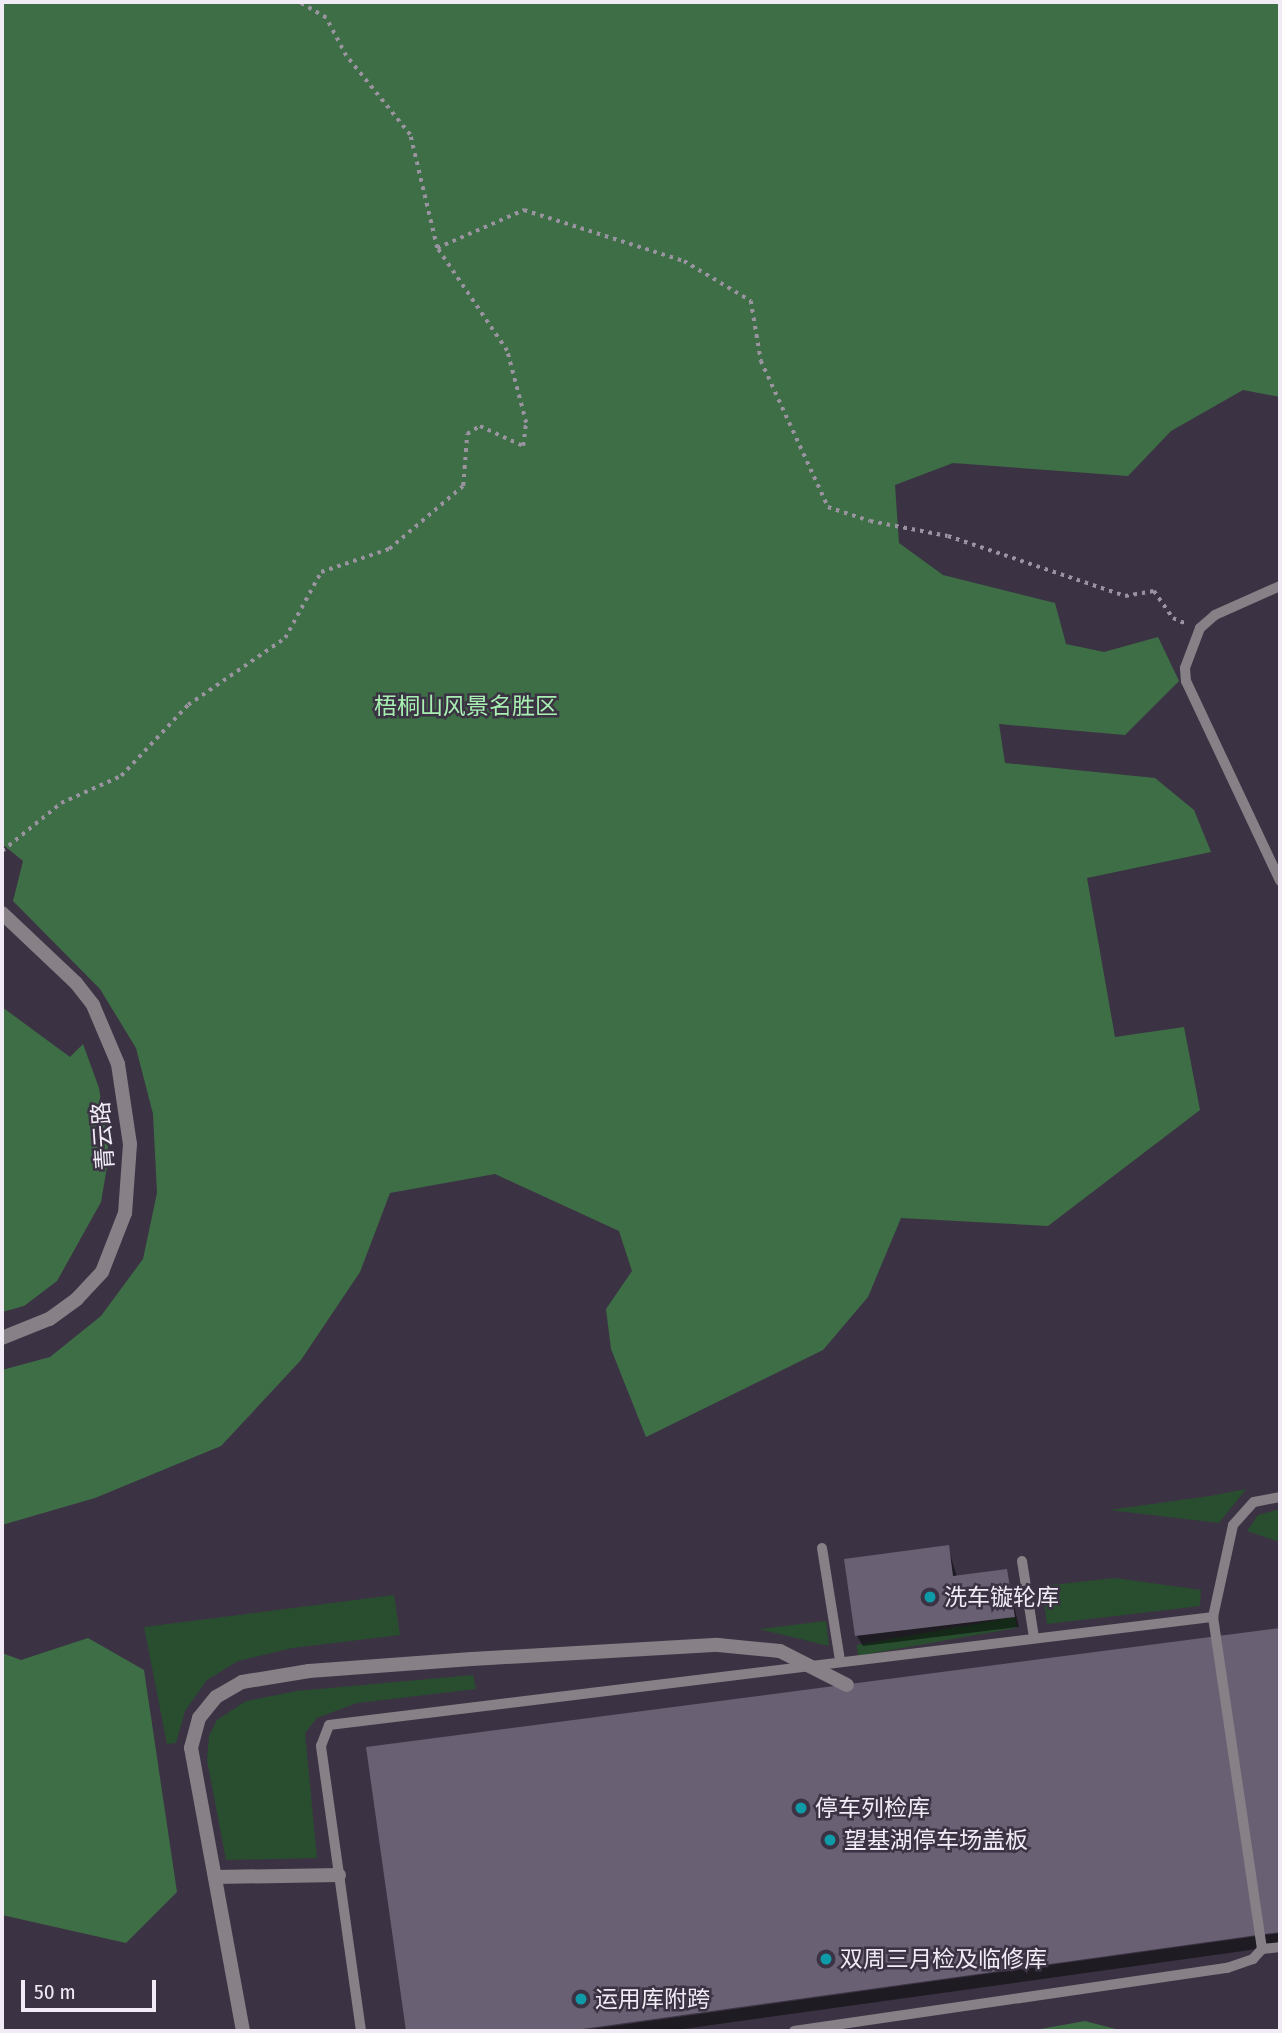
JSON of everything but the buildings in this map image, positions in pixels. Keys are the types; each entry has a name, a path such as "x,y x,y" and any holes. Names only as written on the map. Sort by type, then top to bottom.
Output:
{"street":[{"name":"青云路","path":"2,913 76,983 93,1005 118,1064 130,1144 125,1213 102,1272 77,1298 49,1319 2,1338"},
{"path":"243,2031 191,1748 199,1718 216,1697 243,1682 272,1676 472,1659 718,1644 780,1651 847,1685"},
{"path":"215,1877 339,1875"}],"lane":[{"path":"1280,586 1215,615 1200,628 1185,663 1186,681 1280,881"},
{"path":"1262,1949 1213,1617 1233,1525 1254,1502 1280,1497"},
{"path":"822,1548 840,1661"},
{"path":"1022,1561 1034,1638"},
{"path":"361,2031 321,1746 329,1725 1213,1617"},
{"path":"794,2031 1227,1968 1253,1959 1262,1949 1280,1947"}],"path":[{"path":"2,852 61,803 121,776 188,705 285,638 321,572 389,549 463,486 467,434 480,426 523,446 526,423 507,351 437,248 410,135 346,56 326,18 298,2"},
{"path":"437,248 524,210 684,261 751,301 761,360 828,507 870,521 948,536 1125,596 1154,591 1173,618 1200,628"}],"green space":[{"name":"梧桐山风景名胜区","path":"2,2 1280,2 1280,397 1243,390 1171,431 1128,476 953,463 895,485 899,543 943,575 1055,603 1066,644 1104,652 1158,637 1179,681 1125,735 999,724 1005,763 1155,778 1194,810 1211,852 1087,878 1115,1037 1184,1027 1200,1110 1048,1226 901,1218 868,1297 823,1350 646,1437 611,1349 606,1309 632,1271 619,1231 495,1174 390,1193 360,1272 301,1360 221,1446 95,1498 2,1525 2,1370 50,1357 101,1316 143,1259 157,1193 153,1114 136,1048 100,989 13,901 23,861 2,844"},
{"path":"2,1007 70,1057 83,1044 99,1088 109,1155 101,1202 57,1281 24,1306 2,1312"},
{"path":"1246,1489 1219,1523 1109,1510 1210,1496"},
{"path":"1280,1509 1280,1542 1247,1531 1258,1515"},
{"path":"1115,1578 1201,1590 1200,1606 1047,1624 1042,1586"},
{"path":"394,1595 400,1635 292,1648 238,1661 207,1680 185,1711 176,1743 167,1744 144,1627"},
{"path":"1015,1617 1017,1628 858,1656 856,1645"},
{"path":"826,1621 829,1646 759,1629"},
{"path":"88,1638 144,1670 177,1892 126,1943 2,1915 2,1653 21,1660"},
{"path":"473,1675 476,1689 357,1703 317,1718 305,1733 317,1858 226,1860 207,1760 209,1736 217,1720 246,1701 297,1691"},
{"path":"1085,2021 1123,2031 1029,2031"}],"place":[{"name":"洗车镟轮库","path":"930,1597"},
{"name":"停车列检库","path":"801,1808"},
{"name":"望基湖停车场盖板","path":"830,1840"},
{"name":"双周三月检及临修库","path":"826,1959"},
{"name":"运用库附跨","path":"581,1999"}]}
